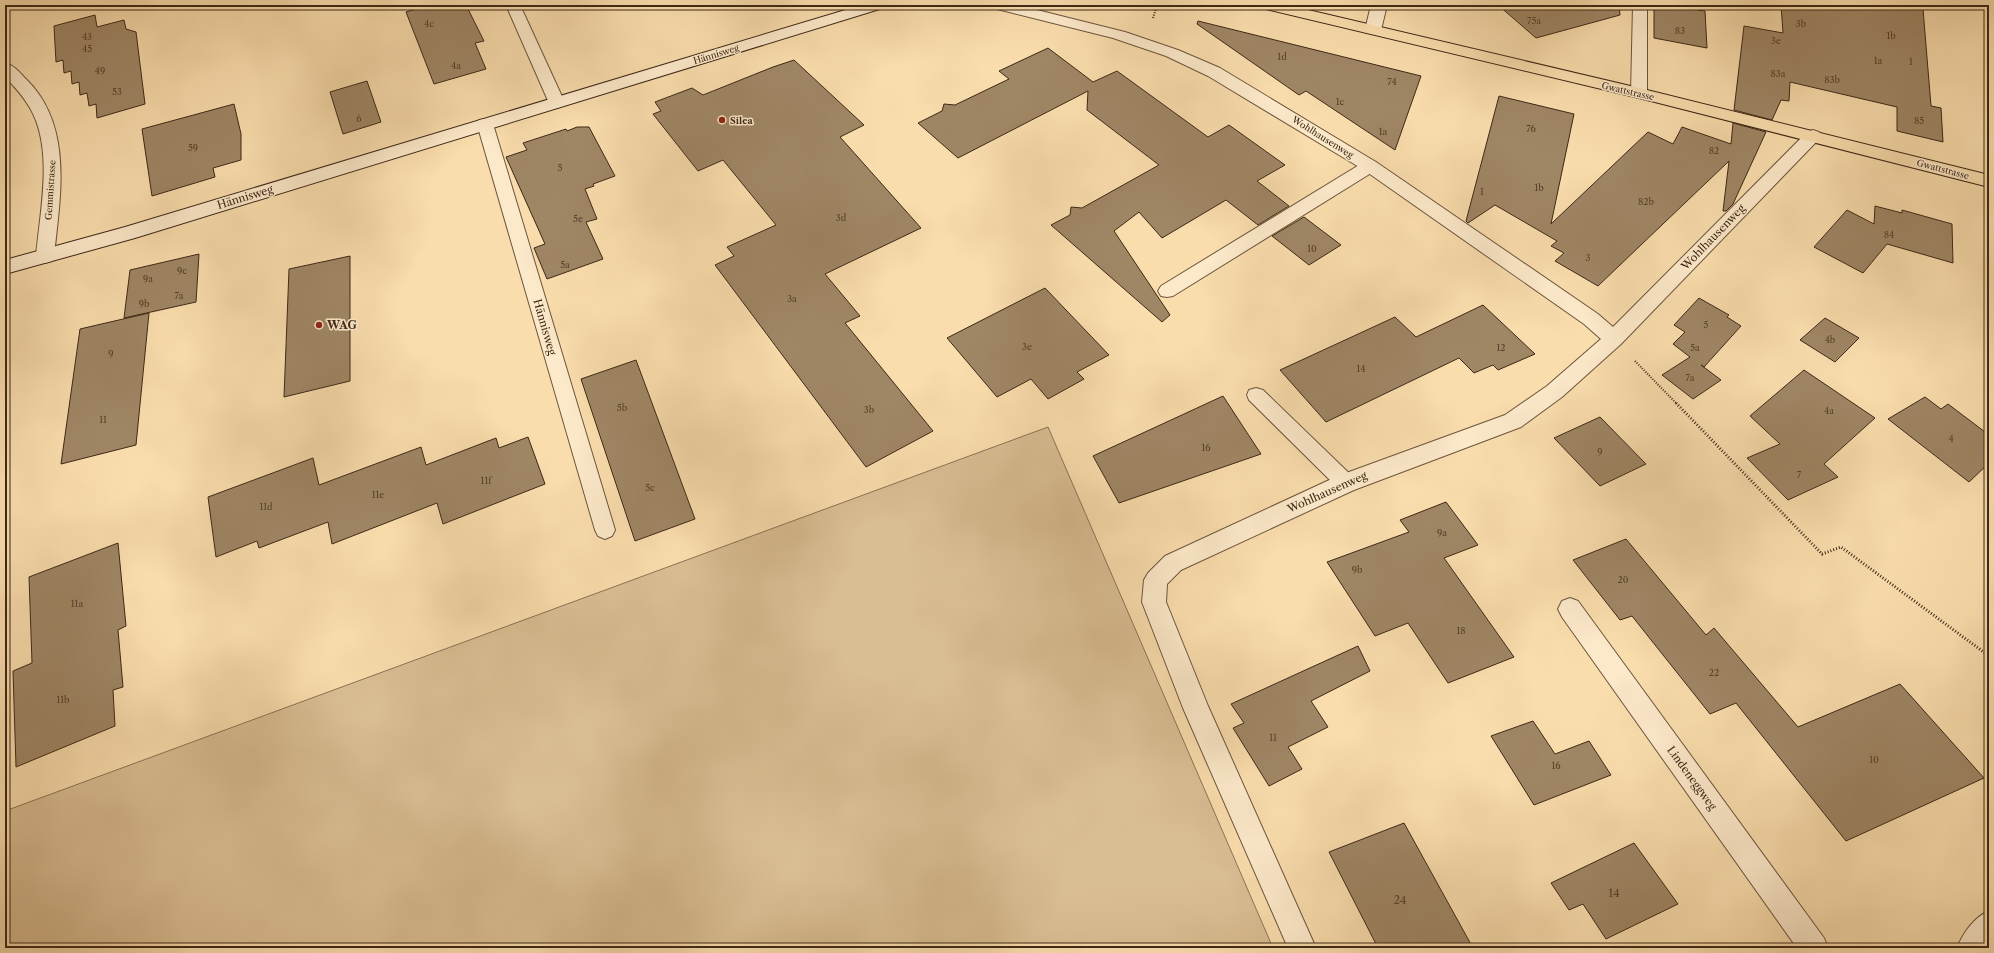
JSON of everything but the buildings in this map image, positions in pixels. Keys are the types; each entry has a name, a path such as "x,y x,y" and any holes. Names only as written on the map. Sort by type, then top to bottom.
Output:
{"main road":[{"name":"Gwattstrasse","path":"1271,6 1639,93 1989,181"}],"street":[{"name":"Hännisweg","path":"5,267 128,233 878,5"},
{"name":"Wohlhausenweg","path":"998,5 1119,35 1190,60 1270,104 1370,166 1591,319 1614,339"},
{"path":"1373,30 1379,5"},
{"name":"Gemmistrasse","path":"5,68 16,76 33,97 45,120 52,147 53,175 45,256"},
{"name":"Wohlhausenweg","path":"1302,948 1196,708 1154,602 1156,580 1172,563 1346,482 1513,421 1534,408 1565,384 1614,339 1813,136"},
{"name":"Lindeneggweg","path":"1570,609 1814,948"},
{"path":"1971,948 1989,925"}],"lane":[{"path":"513,5 558,103"},
{"path":"1639,93 1640,5"},
{"name":"Hännisweg","path":"485,124 605,530"},
{"path":"1167,291 1370,166"},
{"path":"1256,395 1346,482"}],"path":[{"path":"1614,339 1822,554 1841,547 1989,656"}],"shaded area":[{"path":"1048,427 1273,948 5,948 5,811"}],"place":[{"name":"Silea","path":"722,120"},
{"name":"WAG","path":"319,325"}]}
